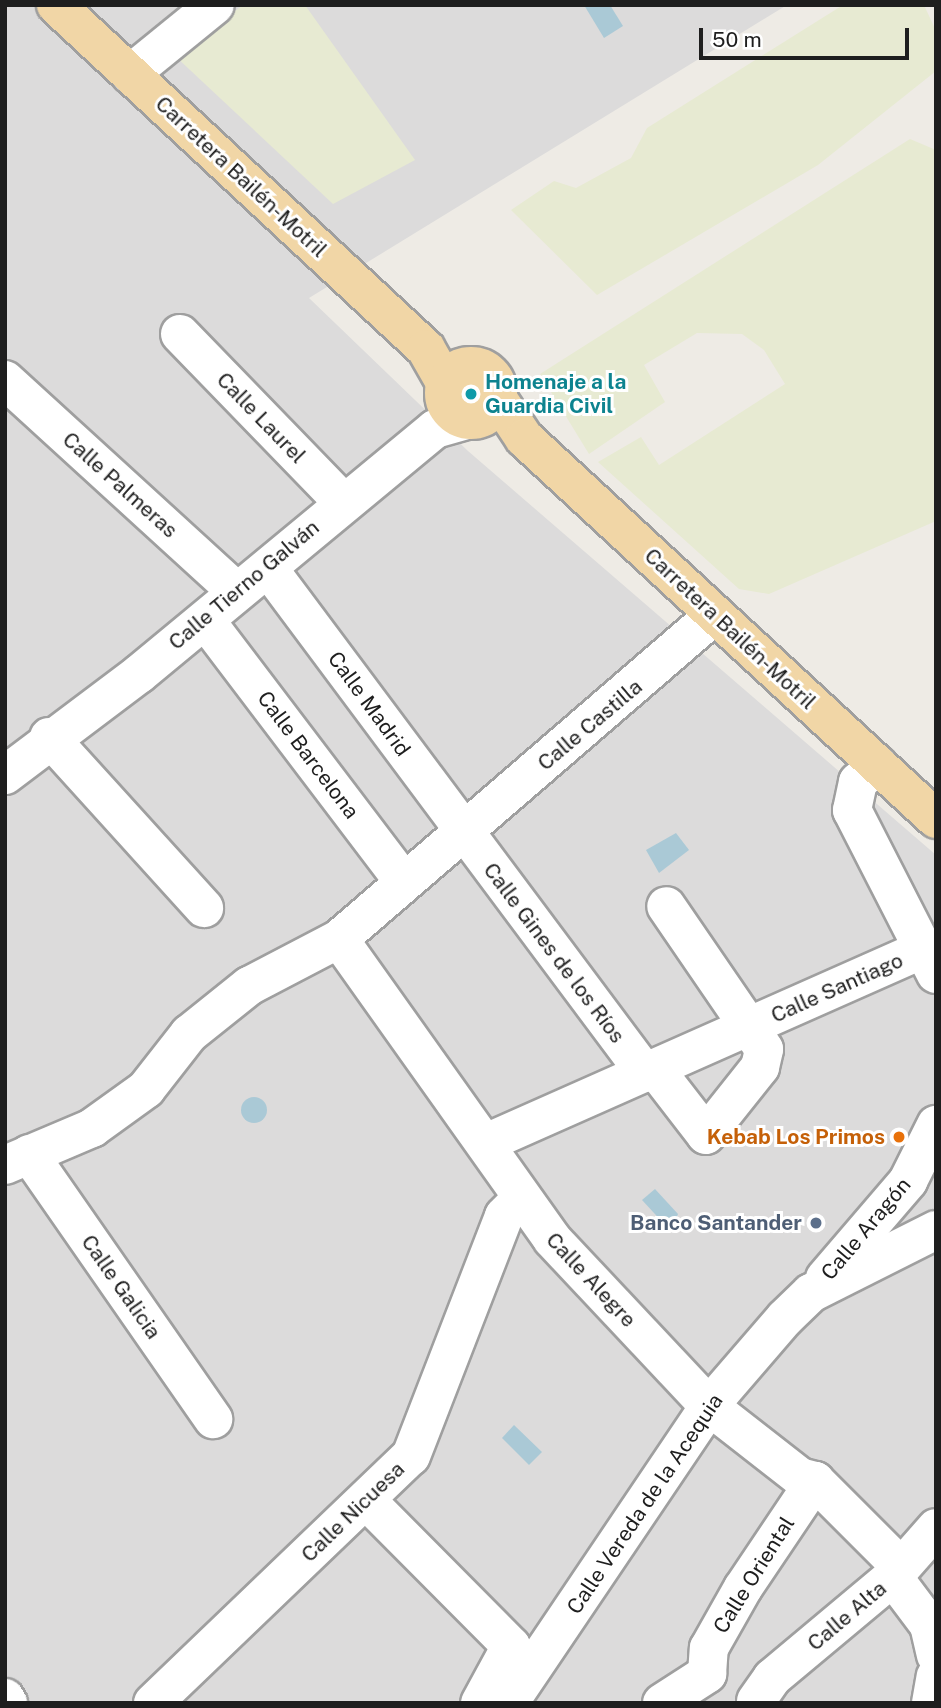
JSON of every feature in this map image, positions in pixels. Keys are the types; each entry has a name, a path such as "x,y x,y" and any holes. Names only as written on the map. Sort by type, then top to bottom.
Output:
{"main road":[{"name":"Carretera Bailén-Motril","path":"57,5 426,349 462,403 524,438 936,819"}],"street":[{"path":"130,74 215,5"},
{"name":"Calle Laurel","path":"180,334 342,502"},
{"name":"Calle Palmeras","path":"5,380 235,590"},
{"name":"Calle Tierno Galván","path":"5,775 49,737 139,674 235,590 462,403"},
{"name":"Calle Madrid","path":"274,576 463,832"},
{"name":"Calle Castilla","path":"17,1160 92,1128 146,1089 189,1034 249,986 339,939 714,615"},
{"name":"Calle Barcelona","path":"212,628 403,881"},
{"path":"49,737 204,908"},
{"path":"878,765 858,782 852,810 930,962"},
{"name":"Calle Gines de los Ríos","path":"463,832 650,1071"},
{"name":"Calle Santiago","path":"650,1071 706,1135 760,1067 764,1049 666,906"},
{"name":"Calle Alegre","path":"339,939 488,1142 520,1200 709,1406 800,1477 815,1481 897,1572 929,1625 936,1655"},
{"name":"Calle Santiago","path":"488,1142 750,1027 930,962"},
{"name":"Calle Aragón","path":"811,1293 908,1181 936,1125"},
{"name":"Calle Galicia","path":"17,1160 213,1419"},
{"name":"Calle Nicuesa","path":"153,1703 411,1455 504,1216 520,1200"},
{"name":"Calle Vereda de la Acequia","path":"509,1703 709,1406 811,1293 936,1230"},
{"name":"Calle Oriental","path":"707,1674 709,1648 743,1588 815,1481"},
{"path":"366,1500 510,1646 480,1703"},
{"name":"Calle Alta","path":"758,1702 772,1678 897,1572 936,1528"},
{"path":"662,1703 707,1674 758,1702"},
{"path":"931,1703 936,1676"},
{"path":"5,1698 8,1703"}],"shaded area":[{"path":"5,5 787,5 309,298 468,451 936,855 936,1703 5,1703"}],"green space":[{"path":"243,5 305,5 415,160 333,204 174,55"},
{"path":"843,5 924,5 936,31 936,71 818,165 597,295 511,210 554,181 576,188 631,158 647,128"},
{"path":"910,139 936,150 936,521 769,594 739,589 598,462 641,437 659,465 785,384 764,350 742,334 697,333 644,365 665,402 589,454 540,374"}],"water":[{"path":"584,5 610,5 623,26 604,38"},
{"path":"676,833 689,850 659,873 646,850"},
{"path":"254,1097 263,1101 267,1110 263,1119 254,1123 245,1119 241,1110 245,1101"},
{"path":"655,1189 678,1214 674,1224 666,1226 642,1200"},
{"path":"514,1425 542,1452 529,1465 502,1438"}],"place":[{"name":"Homenaje a la Guardia Civil","path":"471,394"},
{"name":"Kebab Los Primos","path":"899,1137"},
{"name":"Banco Santander","path":"816,1223"}]}
